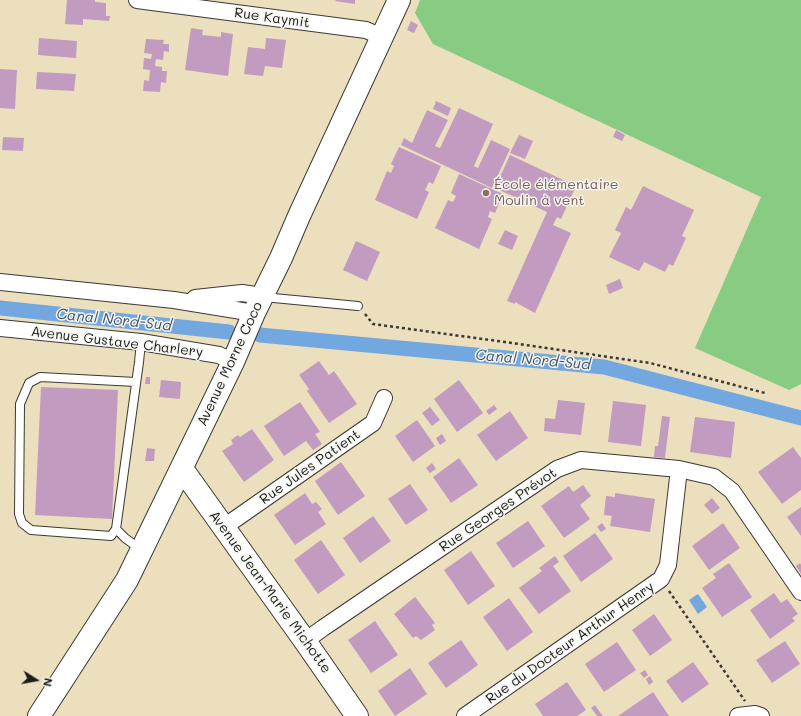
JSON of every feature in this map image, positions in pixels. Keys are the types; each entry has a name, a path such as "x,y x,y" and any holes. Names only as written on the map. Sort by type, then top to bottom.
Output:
{"street":[{"name":"Rue Kaymit","path":"137,0 366,30 382,37"},
{"name":"Avenue Morne Coco","path":"39,716 127,580 233,362 399,0"},
{"path":"0,282 174,300 258,305"},
{"name":"Avenue Gustave Charlery","path":"0,328 141,342 219,355 233,362"},
{"name":"Rue Jules Patient","path":"224,527 373,423 384,398"},
{"name":"Rue Georges Prévot","path":"305,641 557,469 581,460 679,469 714,477 732,491 801,592"},
{"name":"Rue du Docteur Arthur Henry","path":"465,716 661,579 668,565 679,469"},
{"name":"Avenue Jean-Marie Michotte","path":"180,472 185,474 224,527 357,716"},
{"path":"738,716 758,715"}],"lane":[{"path":"258,305 358,306"},
{"path":"136,382 40,376 29,383 20,404 19,514 22,523 31,530 111,536 116,529 139,362 141,342"},
{"path":"116,529 125,538 142,550"}],"path":[{"path":"358,306 373,324 650,364 765,393"},
{"path":"661,579 758,715"}],"green space":[{"path":"420,0 801,0 801,384 789,390 695,348 761,197 433,44 415,13"}],"water":[{"path":"698,594 707,607 698,614 689,600"}],"building":[{"path":"67,0 95,0 95,2 106,3 106,16 110,16 109,21 83,19 83,25 65,24"},
{"path":"355,0 355,4 335,1"},
{"path":"411,21 418,25 414,33 407,30"},
{"path":"191,28 203,30 202,35 221,37 221,32 233,34 228,76 185,70"},
{"path":"39,38 77,41 76,58 38,55"},
{"path":"266,38 286,40 282,68 265,66 263,76 244,74 248,47 265,49"},
{"path":"146,39 164,40 163,44 169,44 169,52 164,51 163,60 156,59 155,66 162,67 162,71 167,71 166,83 161,82 160,92 143,91 144,80 149,81 150,70 143,69 144,58 151,59 152,54 144,53"},
{"path":"0,69 17,70 15,109 0,108"},
{"path":"37,72 76,74 74,91 36,89"},
{"path":"436,101 451,108 448,116 433,109"},
{"path":"459,108 493,124 474,166 478,168 491,140 510,149 492,188 401,145 404,138 412,143 427,110 448,120 435,146 440,148"},
{"path":"616,130 625,135 622,141 613,137"},
{"path":"519,135 533,141 525,159 510,153"},
{"path":"3,137 24,138 23,151 2,150"},
{"path":"399,147 441,166 433,184 429,182 425,190 429,192 417,219 375,200 387,171 391,173 394,166 391,164"},
{"path":"510,155 576,186 561,219 557,217 553,225 571,233 535,313 515,302 515,304 507,301 547,212 495,188"},
{"path":"459,174 503,194 495,213 490,211 488,217 492,219 479,249 435,228 448,200 453,202 456,196 451,193"},
{"path":"643,186 694,210 682,236 686,238 673,266 669,264 665,272 644,262 639,271 609,257 621,233 615,230 626,207 631,210"},
{"path":"505,230 518,236 512,250 498,244"},
{"path":"356,241 380,252 367,281 343,270"},
{"path":"620,279 623,288 609,294 606,285"},
{"path":"319,361 329,375 334,371 357,404 329,423 307,391 309,389 299,375"},
{"path":"146,377 150,377 150,384 145,384"},
{"path":"161,380 181,382 180,399 159,397"},
{"path":"459,380 483,413 457,432 434,399"},
{"path":"41,387 118,390 112,519 35,515"},
{"path":"558,400 585,403 581,435 544,431 545,418 555,419"},
{"path":"613,401 646,405 641,446 608,442"},
{"path":"300,402 320,432 315,434 322,444 313,450 306,441 284,456 264,426"},
{"path":"494,405 497,409 489,415 486,411"},
{"path":"430,407 440,420 432,426 422,413"},
{"path":"510,411 528,438 496,461 477,435"},
{"path":"662,416 670,417 665,458 654,457 655,446 658,446"},
{"path":"695,417 735,422 731,458 690,452"},
{"path":"417,420 435,446 413,462 395,436"},
{"path":"252,429 274,460 244,482 222,451 233,444 231,440 238,435 240,437"},
{"path":"442,434 446,441 440,445 436,438"},
{"path":"793,447 801,458 801,490 782,504 758,472"},
{"path":"147,448 155,449 154,461 145,461"},
{"path":"459,458 478,485 451,503 433,477"},
{"path":"341,462 365,496 338,515 315,481"},
{"path":"432,463 436,469 430,473 426,468"},
{"path":"410,484 428,510 406,525 388,499"},
{"path":"583,485 591,496 580,505 590,519 564,538 541,506 569,486 573,492"},
{"path":"305,493 312,504 316,502 322,509 318,512 326,524 295,545 274,515"},
{"path":"615,493 655,499 650,532 610,526 612,516 604,515 606,496 615,497"},
{"path":"712,498 720,508 712,514 704,505"},
{"path":"801,507 801,536 787,517"},
{"path":"373,516 391,541 360,563 343,538"},
{"path":"528,521 545,546 513,568 496,543"},
{"path":"602,523 606,529 601,532 597,527"},
{"path":"723,523 740,548 709,570 692,546"},
{"path":"595,533 613,559 581,582 563,556"},
{"path":"321,540 345,575 318,594 294,560"},
{"path":"471,551 495,586 468,605 444,570"},
{"path":"555,556 559,562 553,566 571,591 539,614 519,588 542,571 539,568"},
{"path":"729,563 752,597 722,617 702,588 716,578 713,574"},
{"path":"800,563 801,565 801,574 796,566"},
{"path":"774,593 781,603 787,599 798,614 792,618 795,621 770,639 750,610"},
{"path":"415,597 435,623 432,625 435,630 421,640 416,636 413,638 394,614"},
{"path":"509,598 533,632 507,651 483,617"},
{"path":"654,614 672,640 650,656 632,630"},
{"path":"375,621 398,655 371,673 348,640"},
{"path":"461,640 478,665 446,688 428,663"},
{"path":"785,641 800,664 772,683 756,660"},
{"path":"617,642 636,670 604,692 585,664"},
{"path":"693,662 709,684 682,703 666,681"},
{"path":"410,668 427,694 395,716 378,691"},
{"path":"645,670 648,675 644,678 640,673"},
{"path":"650,676 653,682 649,685 646,679"},
{"path":"567,682 586,710 577,716 543,716 535,704"},
{"path":"653,692 669,716 618,716"},
{"path":"595,705 603,716 597,716 591,708"}],"waterway":[{"name":"Canal Nord-Sud","path":"0,308 229,332"},
{"name":"Canal Nord-Sud","path":"260,335 604,367 801,418"}],"place":[{"name":"École élémentaire Moulin à vent","path":"486,193"}]}
